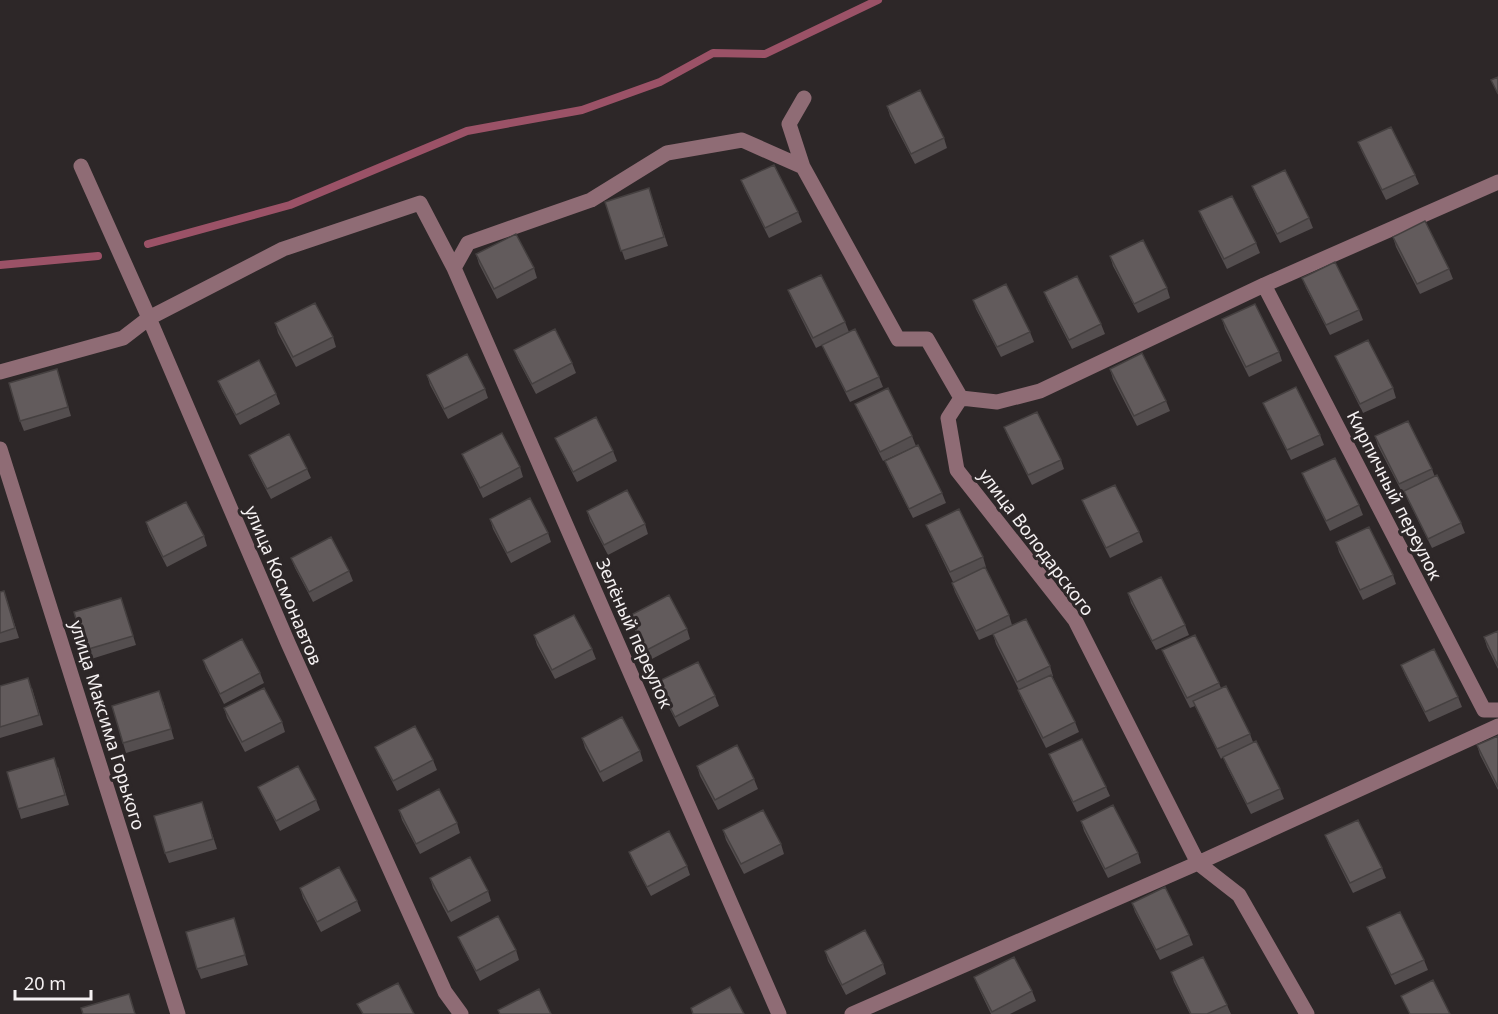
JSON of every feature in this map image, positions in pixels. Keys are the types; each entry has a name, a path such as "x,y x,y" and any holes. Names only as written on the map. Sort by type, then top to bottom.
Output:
{"street":[{"path":"804,98 789,124 803,168 898,339 927,339 961,398 996,402 1040,391 1264,285 1498,182"},
{"path":"454,268 468,243 591,200 667,153 742,140 803,168"},
{"name":"улица Космонавтов","path":"81,166 149,318 288,643 445,992 462,1014"},
{"name":"Зелёный переулок","path":"149,318 283,249 420,202 454,268 779,1014"},
{"name":"Кирпичный переулок","path":"1264,285 1484,710 1498,710"},
{"path":"0,372 123,338 149,318"},
{"name":"улица Володарского","path":"961,398 948,418 957,470 1075,620 1198,862 1239,895 1307,1014"},
{"name":"улица Максима Горького","path":"0,449 178,1014"},
{"path":"852,1014 1198,862 1498,726"}],"building":[{"path":"1498,77 1498,94 1491,80"},
{"path":"920,90 944,138 911,154 887,106"},
{"path":"1391,127 1415,175 1382,190 1358,142"},
{"path":"774,165 798,212 765,228 741,180"},
{"path":"1285,170 1309,218 1277,234 1252,186"},
{"path":"649,188 664,237 621,251 605,202"},
{"path":"1232,196 1256,243 1224,259 1199,211"},
{"path":"1425,221 1449,269 1417,284 1393,237"},
{"path":"516,234 534,268 494,289 476,254"},
{"path":"1143,240 1167,288 1134,304 1110,256"},
{"path":"1335,262 1359,310 1326,325 1302,278"},
{"path":"821,275 845,322 813,338 788,290"},
{"path":"1077,276 1101,324 1069,340 1044,292"},
{"path":"1006,284 1030,332 997,347 973,300"},
{"path":"315,303 333,337 293,357 275,323"},
{"path":"1255,304 1279,352 1246,367 1222,319"},
{"path":"555,329 572,363 532,384 514,350"},
{"path":"855,329 879,377 846,392 822,345"},
{"path":"1368,340 1393,388 1360,404 1335,356"},
{"path":"1142,353 1166,401 1134,416 1110,369"},
{"path":"467,354 485,389 444,409 427,375"},
{"path":"259,360 276,394 236,415 218,381"},
{"path":"57,369 68,407 20,421 9,383"},
{"path":"1296,387 1320,435 1287,450 1263,403"},
{"path":"888,388 912,436 880,452 855,404"},
{"path":"1037,412 1061,460 1028,475 1004,427"},
{"path":"596,417 613,451 573,472 555,438"},
{"path":"1408,421 1432,469 1399,484 1375,436"},
{"path":"502,433 520,467 480,488 462,454"},
{"path":"289,434 307,469 267,489 249,455"},
{"path":"918,445 942,493 909,509 885,461"},
{"path":"1335,458 1359,505 1326,521 1302,473"},
{"path":"1437,475 1461,523 1428,539 1404,491"},
{"path":"1115,485 1139,532 1106,548 1082,500"},
{"path":"627,490 645,524 604,545 587,511"},
{"path":"530,498 548,533 507,553 490,519"},
{"path":"186,502 204,536 163,557 146,522"},
{"path":"959,509 983,557 950,572 926,525"},
{"path":"1369,527 1393,575 1360,590 1336,542"},
{"path":"331,537 349,571 309,592 291,558"},
{"path":"985,567 1009,615 976,631 952,583"},
{"path":"1161,577 1185,625 1152,641 1128,593"},
{"path":"4,591 15,628 0,633 0,592"},
{"path":"669,595 687,629 647,650 629,616"},
{"path":"121,598 133,636 85,650 74,612"},
{"path":"574,615 592,649 552,670 534,635"},
{"path":"1026,619 1050,666 1017,682 993,634"},
{"path":"1498,631 1498,666 1484,637"},
{"path":"1195,635 1219,683 1187,698 1162,650"},
{"path":"242,639 260,673 220,694 203,660"},
{"path":"1434,649 1458,697 1425,712 1401,665"},
{"path":"698,662 715,696 675,717 657,682"},
{"path":"1051,675 1075,722 1043,738 1018,690"},
{"path":"28,678 39,715 0,727 0,686"},
{"path":"1226,686 1250,734 1217,749 1193,701"},
{"path":"264,688 282,722 242,742 224,708"},
{"path":"159,691 171,729 123,743 112,706"},
{"path":"622,717 640,751 600,772 582,738"},
{"path":"415,726 433,760 393,781 375,747"},
{"path":"1498,736 1498,787 1477,745"},
{"path":"1082,739 1106,787 1073,802 1049,754"},
{"path":"1256,741 1280,789 1247,804 1223,757"},
{"path":"737,745 754,779 715,800 697,766"},
{"path":"54,758 65,795 18,809 7,772"},
{"path":"298,766 316,800 276,821 258,787"},
{"path":"439,789 457,823 416,844 399,810"},
{"path":"202,802 213,839 165,853 154,816"},
{"path":"1113,805 1138,853 1105,869 1081,821"},
{"path":"763,810 781,844 741,864 723,830"},
{"path":"1358,820 1382,868 1350,883 1325,835"},
{"path":"669,831 687,866 647,887 629,852"},
{"path":"470,857 488,891 448,912 430,878"},
{"path":"339,867 357,901 317,922 300,888"},
{"path":"1165,887 1189,935 1156,950 1132,903"},
{"path":"1400,912 1424,960 1391,975 1367,927"},
{"path":"498,916 516,950 476,971 458,937"},
{"path":"234,918 245,955 197,969 186,932"},
{"path":"865,930 883,964 842,985 825,951"},
{"path":"1014,957 1032,991 992,1012 974,977"},
{"path":"1203,957 1227,1005 1207,1014 1191,1014 1171,972"},
{"path":"1433,980 1450,1014 1410,1014 1401,996"},
{"path":"398,983 414,1014 363,1014 357,1004"},
{"path":"730,987 744,1014 693,1014 691,1008"},
{"path":"539,989 551,1014 500,1014 498,1010"},
{"path":"129,994 135,1014 83,1014 81,1008"}],"waterway":[{"path":"148,244 290,205 467,131 582,110 660,82 713,53 765,54 878,0"},
{"path":"0,265 98,256"}]}
